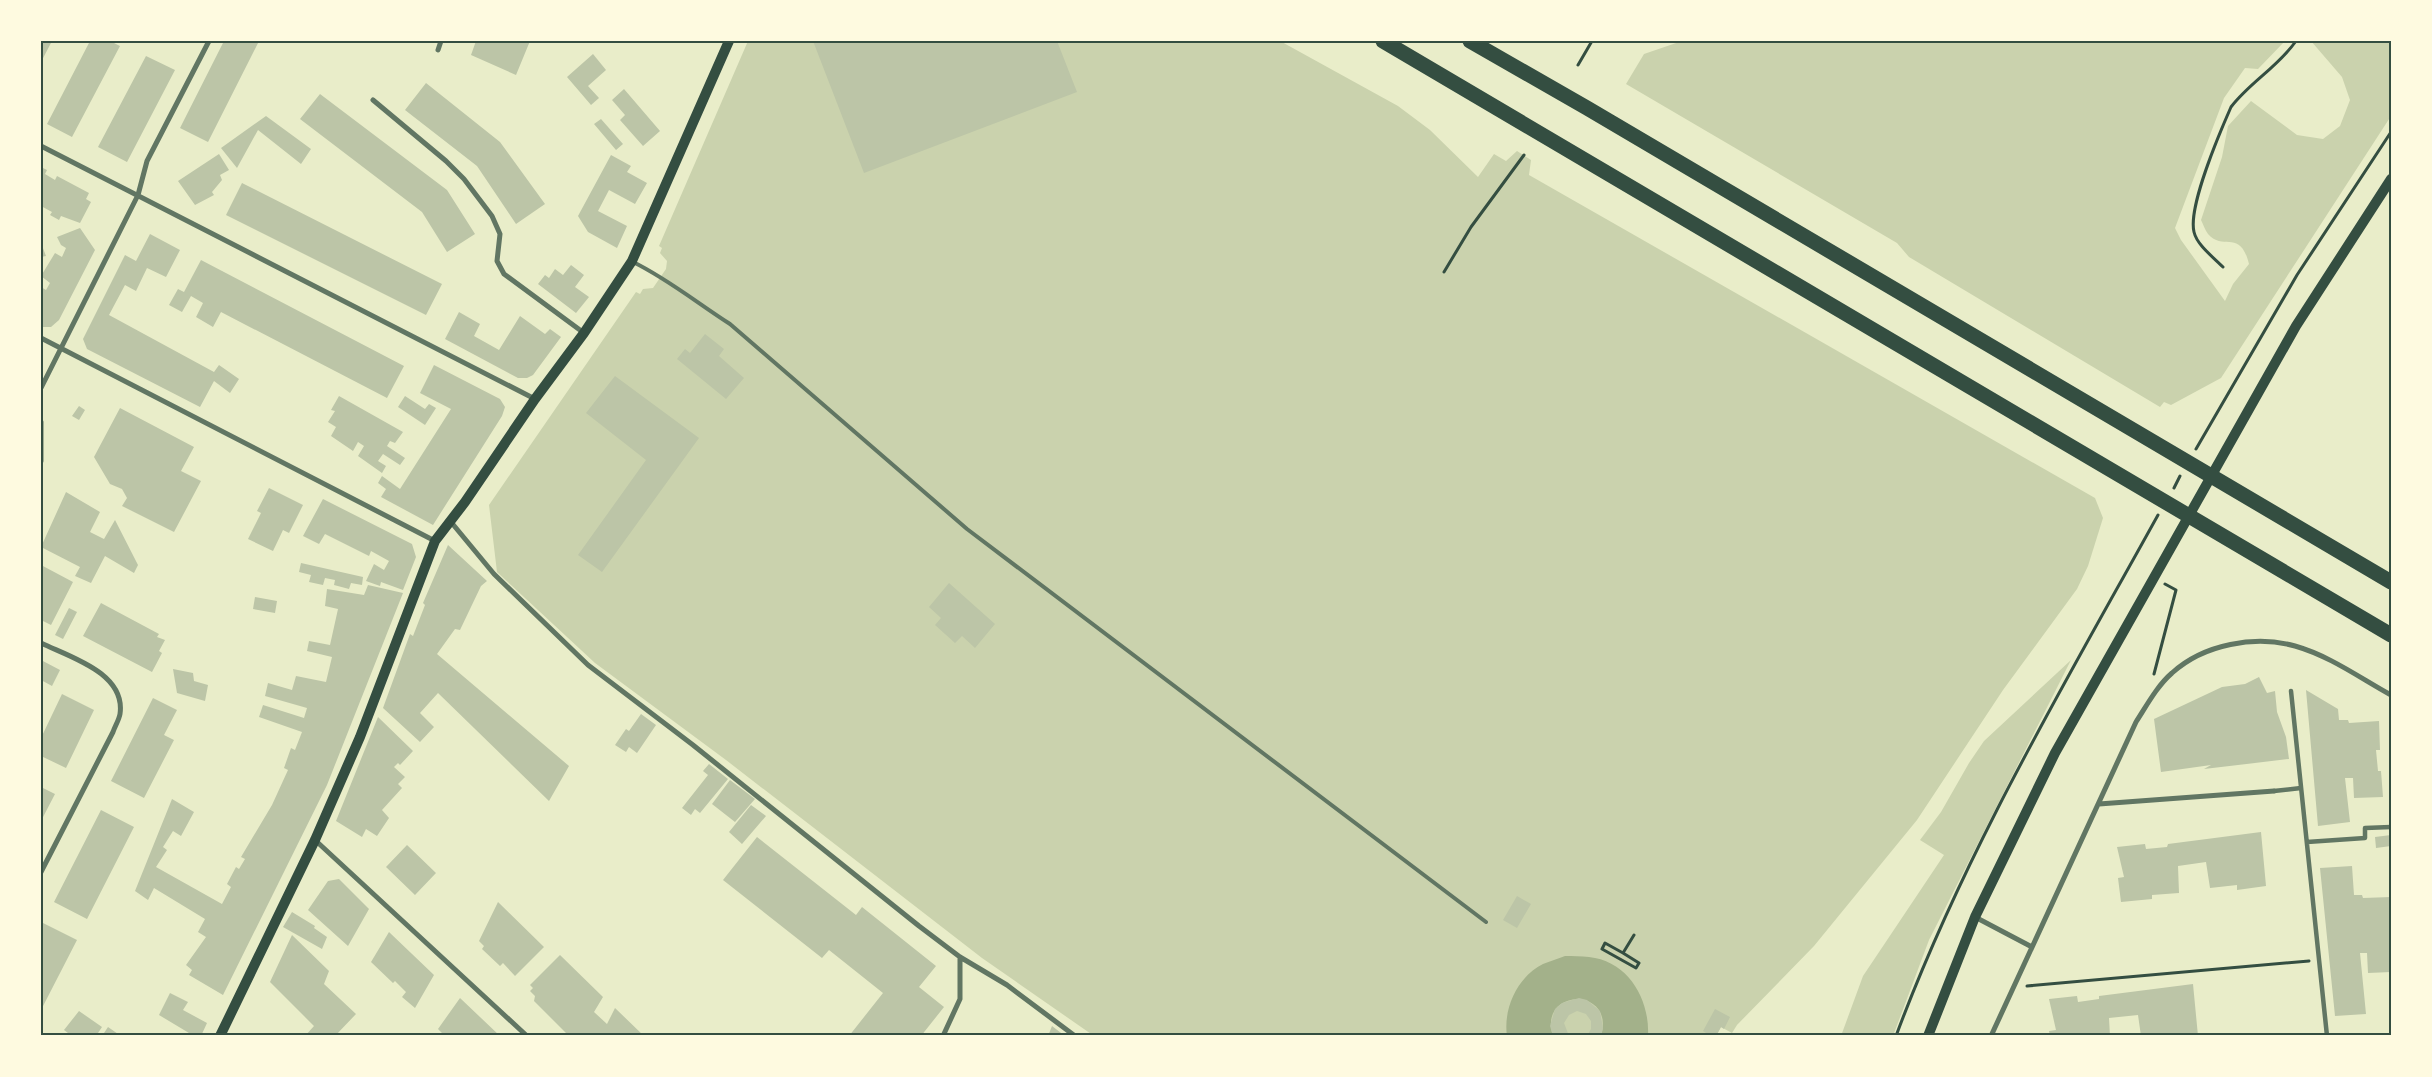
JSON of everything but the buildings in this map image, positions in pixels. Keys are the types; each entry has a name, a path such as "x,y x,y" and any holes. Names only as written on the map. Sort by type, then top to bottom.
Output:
{"highway":[{"path":"1384,41 2391,635"},
{"path":"1470,41 2391,582"}],"main road":[{"path":"220,1036 315,840 360,737 435,541 451,522 535,399 584,333 632,261 729,41"},
{"path":"1928,1036 1975,918 2055,753 2296,326 2391,180"}],"street":[{"path":"41,388 138,195 147,161 209,41"},
{"path":"438,50 441,41"},
{"path":"373,100 446,161 464,180 492,216 500,234 497,262 504,274 584,333"},
{"path":"41,146 535,399"},
{"path":"41,338 435,541"},
{"path":"41,422 41,461"},
{"path":"451,522 494,574 588,665 960,957 1007,985 1075,1036"},
{"path":"1991,1036 2136,722 2152,696 2172,673 2204,653 2227,644 2250,642 2294,646 2332,661 2391,695"},
{"path":"41,643 104,676 117,693 120,714 113,732 41,872"},
{"path":"2291,691 2327,1036"},
{"path":"2099,804 2301,788"},
{"path":"2307,842 2366,838 2365,828 2391,827"},
{"path":"315,840 528,1036"},
{"path":"1975,918 2032,948"},
{"path":"943,1036 960,999 960,957"}],"lane":[{"path":"632,261 661,276 730,324 968,529 1486,922"}],"path":[{"path":"1578,65 1592,41"},
{"path":"2223,266 2204,249 2194,233 2193,214 2231,107 2241,94 2254,81 2272,68 2296,41"},
{"path":"2192,455 2297,275 2391,132"},
{"path":"1444,272 1472,227 1524,155"},
{"path":"2173,489 2182,472"},
{"path":"1896,1036 1947,913 1995,811 2045,716 2163,506"},
{"path":"2153,677 2174,598"},
{"path":"1623,953 1634,935"},
{"path":"1605,943 1623,953 1639,962 1636,968 1602,949 1605,943"},
{"path":"2014,987 2319,960"}],"shaded area":[{"path":"748,41 1280,41 1398,106 1430,130 1478,177 1494,154 1506,161 1517,151 1531,160 1529,175 2095,498 2103,518 2088,566 2077,589 2003,690 1917,820 1814,946 1737,1025 1732,1033 1721,1027 1716,1036 1094,1036 982,958 726,760 595,663 497,572 489,505 636,292 640,294 643,289 653,288 666,269 667,261 660,253 662,248 659,246"},
{"path":"1682,41 2285,41 2258,69 2245,68 2224,98 2175,228 2181,240 2225,301 2233,284 2249,264 2241,247 2236,243 2214,239 2208,234 2201,220 2222,157 2228,126 2251,101 2297,135 2323,139 2340,126 2350,100 2342,77 2311,41 2391,41 2391,116 2221,378 2171,405 2164,402 2160,407 1909,257 1897,243 1626,84 1644,54"},
{"path":"2071,660 1929,940 1893,1036 1841,1036 1863,976 1944,855 1920,840 1941,812 1984,741"},
{"path":"1565,956 1603,960 1625,974 1634,984 1645,1009 1648,1022 1648,1036 1601,1036 1603,1020 1598,1008 1588,1001 1577,999 1565,1002 1556,1009 1551,1020 1553,1036 1507,1036 1507,1015 1519,985 1543,964"}]}
